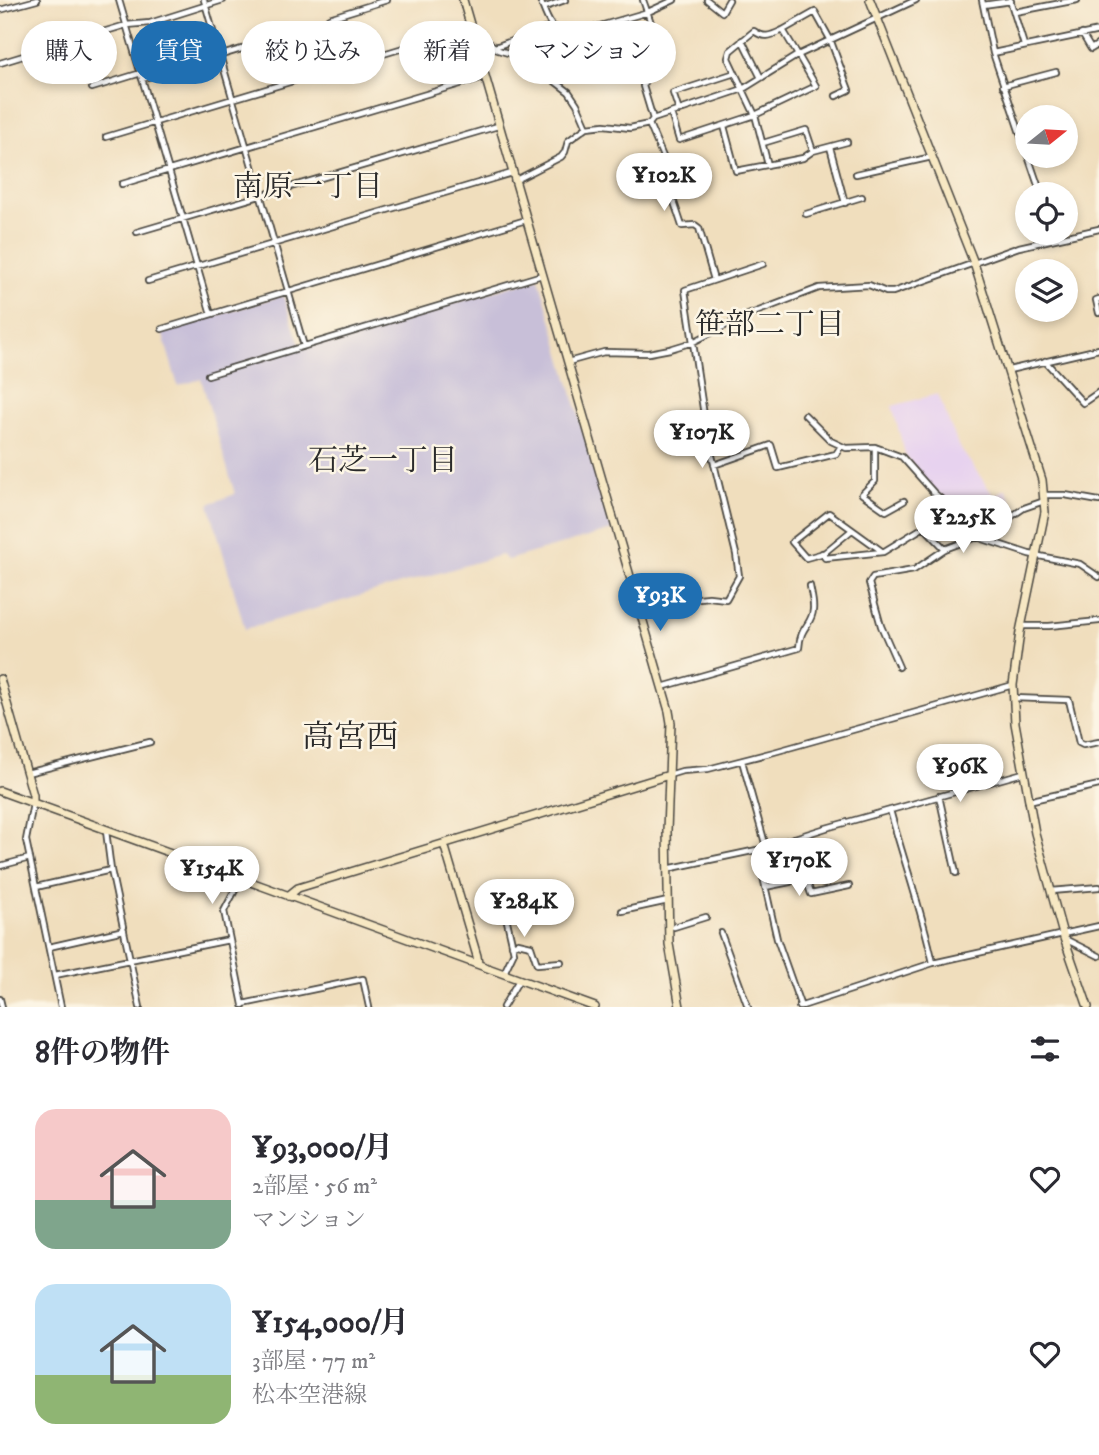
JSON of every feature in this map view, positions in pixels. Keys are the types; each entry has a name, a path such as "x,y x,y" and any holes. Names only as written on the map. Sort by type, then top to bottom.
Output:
{"street":[{"path":"0,10 37,0"},
{"path":"119,0 131,42"},
{"path":"0,63 126,25 150,23 204,3 223,0"},
{"path":"227,54 387,0"},
{"path":"463,0 468,21"},
{"path":"540,0 548,21"},
{"path":"543,8 565,0"},
{"path":"643,0 656,37 643,86 653,119"},
{"path":"617,21 648,12 674,0"},
{"path":"707,0 722,12 729,0"},
{"path":"870,0 974,263 1038,465 1045,498 1043,528 1021,626 1013,685 1014,698 1028,801 1050,891 1088,1007"},
{"path":"514,181 561,156 568,141 587,127 604,125 630,128 649,124 653,119 743,89 798,55 916,0"},
{"path":"1015,119 993,52 982,2 1011,0 1024,45"},
{"path":"1015,12 1077,0"},
{"path":"204,3 209,21"},
{"path":"768,165 755,115 728,58 730,51 754,31 762,37 769,37 815,12 830,39 849,90 836,96"},
{"path":"671,113 679,140 755,115 816,86 783,30"},
{"path":"993,52 1099,31"},
{"path":"1082,34 1091,49 1099,44"},
{"path":"742,40 761,78"},
{"path":"495,47 522,57 569,92 587,127"},
{"path":"106,137 399,50"},
{"path":"1003,86 1056,72"},
{"path":"679,111 673,93 735,73"},
{"path":"92,88 131,78"},
{"path":"227,81 304,346"},
{"path":"143,84 211,314"},
{"path":"122,184 461,84"},
{"path":"486,84 671,723 667,869 669,944 680,1007"},
{"path":"649,124 667,166 671,193 682,226 695,225 699,228 713,281"},
{"path":"137,232 498,126"},
{"path":"724,126 736,171 803,158 813,151 847,142"},
{"path":"763,143 806,130 813,151"},
{"path":"830,147 845,203"},
{"path":"856,174 932,158"},
{"path":"148,281 512,173"},
{"path":"806,215 862,197"},
{"path":"162,329 526,220"},
{"path":"1078,232 1099,229"},
{"path":"568,362 604,352 649,353 693,342 743,317 819,288 869,285 892,292 1026,245"},
{"path":"637,604 709,597 726,599 738,576 736,554 707,435 685,290 763,264"},
{"path":"208,374 543,275"},
{"path":"1098,313 1096,300 1099,299"},
{"path":"1009,370 1099,349"},
{"path":"1044,361 1083,403 1099,392"},
{"path":"805,415 820,432 841,446 875,447 902,457 929,488 966,520 977,537 1037,555 1080,564 1099,577"},
{"path":"714,465 771,444 778,468 836,454 841,446"},
{"path":"875,447 875,481 862,494 886,511 904,501"},
{"path":"899,667 881,626 869,583 873,577 914,570 945,549 992,530 1024,508 1045,498 1065,495 1099,501"},
{"path":"852,530 822,553 806,558 792,542 829,513 883,552"},
{"path":"822,553 825,558 883,552 923,527 945,549"},
{"path":"662,687 799,648 801,631 811,620 814,608 810,586"},
{"path":"1021,626 1099,621"},
{"path":"0,679 33,794 26,840 61,1007"},
{"path":"288,896 298,888 682,771 708,769 742,761 1013,685"},
{"path":"1014,698 1069,700 1079,743 1083,745 1099,742"},
{"path":"27,773 150,742"},
{"path":"742,761 766,847"},
{"path":"667,869 757,850 1023,773"},
{"path":"1028,801 1099,785"},
{"path":"0,791 595,1007"},
{"path":"939,796 956,873"},
{"path":"890,810 913,893 922,914 933,963"},
{"path":"106,831 111,870 140,1007"},
{"path":"793,838 811,894 849,886"},
{"path":"444,844 478,964"},
{"path":"757,850 777,939 800,1007 933,963 1064,937 1099,926"},
{"path":"0,866 30,858"},
{"path":"36,887 111,870"},
{"path":"241,879 224,911 243,1006 363,979 369,1007"},
{"path":"765,887 790,882"},
{"path":"1050,891 1099,887"},
{"path":"502,899 514,953 504,974"},
{"path":"622,911 668,901"},
{"path":"674,927 706,917"},
{"path":"49,947 124,930"},
{"path":"721,933 748,1007"},
{"path":"1064,937 1099,956"},
{"path":"55,975 229,940"},
{"path":"512,945 518,943 531,946 537,964 561,962"},
{"path":"503,1007 519,980"},
{"path":"0,999 2,1007"}],"shaded area":[{"path":"539,278 612,530 507,560 501,555 245,629 209,504 235,494 201,379 178,386 162,332 283,295 301,348"},
{"path":"938,394 958,445 994,496 1006,489 1013,504 1014,510 980,533 926,482 906,457 892,406"}],"district":[{"name":"南原一丁目","path":"308,187"},
{"name":"笹部二丁目","path":"770,325"},
{"name":"石芝一丁目","path":"383,461"},
{"name":"高宮西","path":"350,738"}]}
